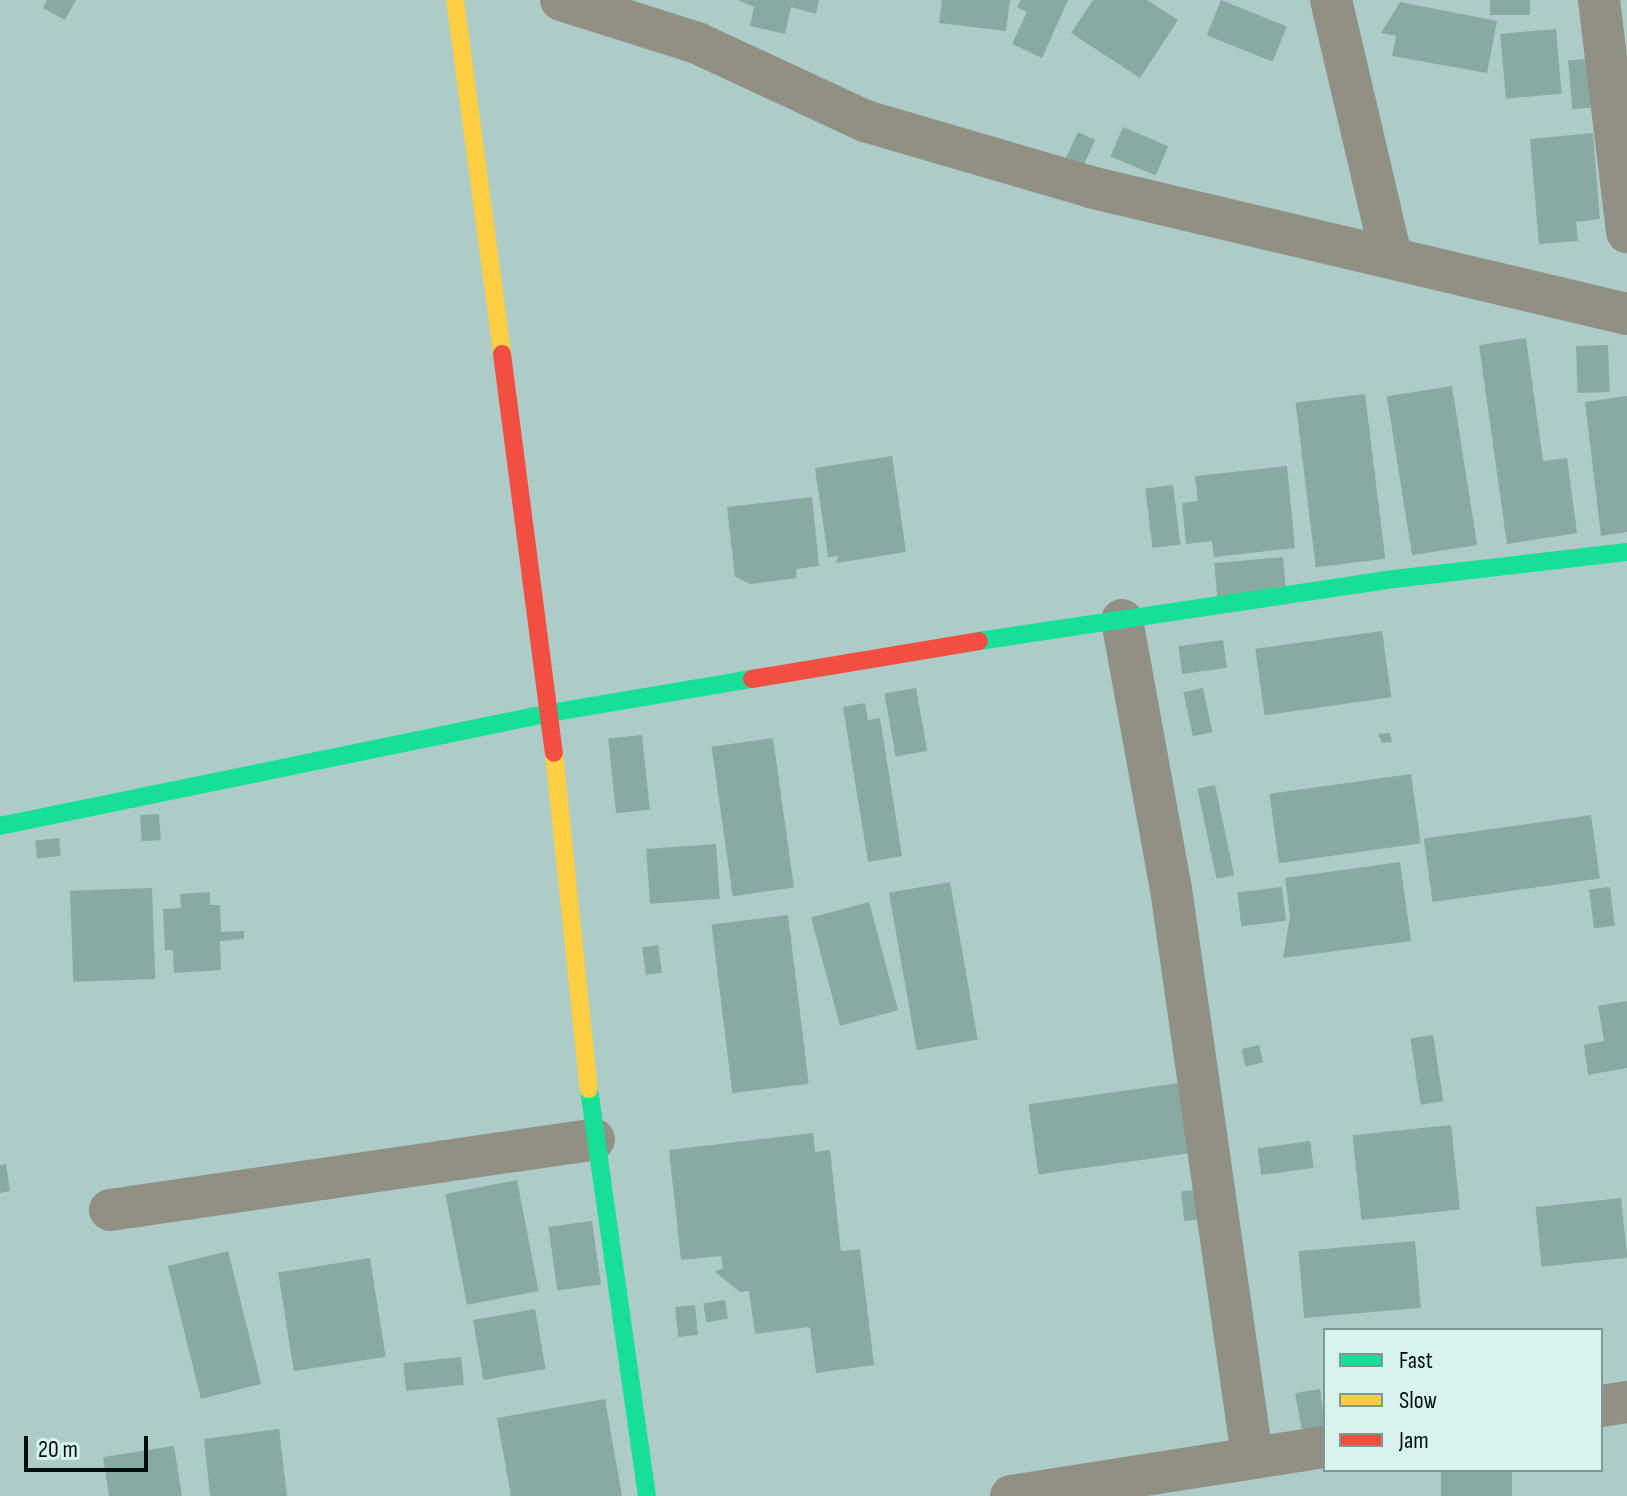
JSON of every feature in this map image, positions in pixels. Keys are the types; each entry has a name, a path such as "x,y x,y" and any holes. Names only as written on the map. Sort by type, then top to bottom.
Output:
{"street":[{"path":"455,0 550,713 594,1139 647,1496"},
{"path":"561,0 697,43 865,121 1090,187 1627,314"},
{"path":"1331,0 1391,256"},
{"path":"1599,0 1627,232"},
{"path":"0,826 550,713 1385,580 1627,552"},
{"path":"1122,620 1171,889 1252,1456"},
{"path":"110,1210 594,1139"},
{"path":"1603,1406 1627,1402"},
{"path":"1011,1496 1323,1447"}],"building":[{"path":"47,0 76,0 65,20 43,8"},
{"path":"738,0 819,0 816,14 791,7 785,34 750,26 754,7"},
{"path":"942,0 1010,0 1006,31 939,23"},
{"path":"1021,0 1068,0 1042,58 1012,44 1027,12 1017,7"},
{"path":"1093,0 1147,0 1178,20 1140,78 1071,33"},
{"path":"1221,0 1287,27 1273,62 1207,35"},
{"path":"1490,0 1530,0 1530,15 1490,15"},
{"path":"1400,2 1497,21 1487,73 1392,56 1396,36 1381,33"},
{"path":"1556,29 1562,94 1506,99 1500,34"},
{"path":"1596,58 1600,107 1572,109 1568,60"},
{"path":"1123,127 1168,146 1156,176 1110,156"},
{"path":"1078,132 1095,140 1079,175 1062,167"},
{"path":"1593,133 1600,219 1576,222 1578,241 1539,244 1530,139"},
{"path":"1526,338 1543,461 1567,458 1577,533 1507,544 1479,345"},
{"path":"1608,345 1610,392 1578,393 1576,346"},
{"path":"1452,386 1477,545 1412,555 1387,396"},
{"path":"1365,394 1385,559 1316,567 1296,403"},
{"path":"1627,396 1627,532 1601,536 1585,402"},
{"path":"892,456 906,552 836,563 839,556 828,557 815,468"},
{"path":"1287,466 1295,548 1214,557 1212,541 1186,544 1182,503 1198,501 1195,476"},
{"path":"1173,485 1180,545 1153,548 1145,488"},
{"path":"812,497 819,566 796,569 797,578 750,584 735,577 727,507"},
{"path":"1283,557 1286,591 1217,597 1214,563"},
{"path":"1382,631 1391,697 1265,715 1255,649"},
{"path":"1223,640 1227,668 1182,674 1178,646"},
{"path":"916,688 927,751 896,757 884,694"},
{"path":"1203,688 1212,732 1193,736 1183,692"},
{"path":"865,703 868,720 880,718 902,856 868,862 843,707"},
{"path":"1390,733 1392,742 1382,743 1378,734"},
{"path":"642,735 650,810 616,813 608,739"},
{"path":"773,738 794,888 733,896 712,747"},
{"path":"1411,774 1421,843 1279,863 1269,794"},
{"path":"1215,785 1234,875 1217,879 1197,789"},
{"path":"159,814 161,840 142,841 140,815"},
{"path":"1591,815 1600,878 1433,902 1424,839"},
{"path":"59,838 61,856 37,858 35,841"},
{"path":"716,844 720,899 650,904 646,849"},
{"path":"1400,862 1411,941 1283,958 1290,916 1285,878"},
{"path":"950,882 978,1040 917,1050 889,893"},
{"path":"1282,887 1286,921 1241,926 1237,892"},
{"path":"1610,887 1615,926 1594,928 1589,890"},
{"path":"152,888 155,979 73,982 70,891"},
{"path":"210,892 210,905 220,905 221,932 244,931 244,939 220,941 221,970 174,973 173,950 165,950 163,909 181,908 180,894"},
{"path":"869,902 898,1010 840,1026 811,918"},
{"path":"788,915 809,1084 732,1093 712,924"},
{"path":"658,945 662,973 646,975 642,947"},
{"path":"1627,1001 1627,1068 1588,1075 1584,1045 1604,1041 1598,1006"},
{"path":"1433,1035 1443,1101 1421,1105 1410,1039"},
{"path":"1259,1045 1263,1063 1246,1067 1241,1049"},
{"path":"1179,1083 1189,1153 1038,1174 1028,1104"},
{"path":"1451,1125 1460,1210 1361,1220 1353,1135"},
{"path":"813,1133 815,1152 830,1150 841,1251 860,1249 874,1365 816,1373 810,1327 755,1334 749,1291 740,1292 715,1272 723,1268 721,1256 681,1260 669,1150"},
{"path":"1310,1141 1314,1168 1261,1175 1258,1148"},
{"path":"6,1164 10,1191 0,1193 0,1165"},
{"path":"517,1180 539,1291 467,1305 445,1194"},
{"path":"1204,1189 1207,1219 1184,1221 1181,1191"},
{"path":"1621,1198 1627,1258 1542,1267 1535,1207"},
{"path":"592,1221 601,1284 557,1291 548,1227"},
{"path":"1415,1241 1421,1308 1304,1318 1298,1251"},
{"path":"228,1251 261,1384 201,1399 168,1266"},
{"path":"370,1258 386,1357 294,1371 278,1273"},
{"path":"725,1300 728,1319 706,1322 703,1303"},
{"path":"695,1305 698,1335 678,1337 675,1307"},
{"path":"535,1309 546,1369 484,1380 473,1320"},
{"path":"461,1357 464,1385 406,1391 403,1363"},
{"path":"1320,1389 1323,1426 1303,1436 1295,1393"},
{"path":"605,1399 622,1496 511,1496 497,1418"},
{"path":"279,1429 287,1496 210,1496 204,1439"},
{"path":"174,1446 182,1496 109,1496 103,1457"},
{"path":"1441,1472 1512,1472 1512,1496 1441,1496"}],"traffic: fast":[{"path":"979,641 1385,580 1627,552"},
{"path":"0,826 550,713 752,679"},
{"path":"589,1089 647,1496"}],"traffic: slow":[{"path":"455,0 502,354"},
{"path":"554,753 589,1089"}],"traffic: jam":[{"path":"502,354 554,753"},
{"path":"752,679 979,641"}]}
